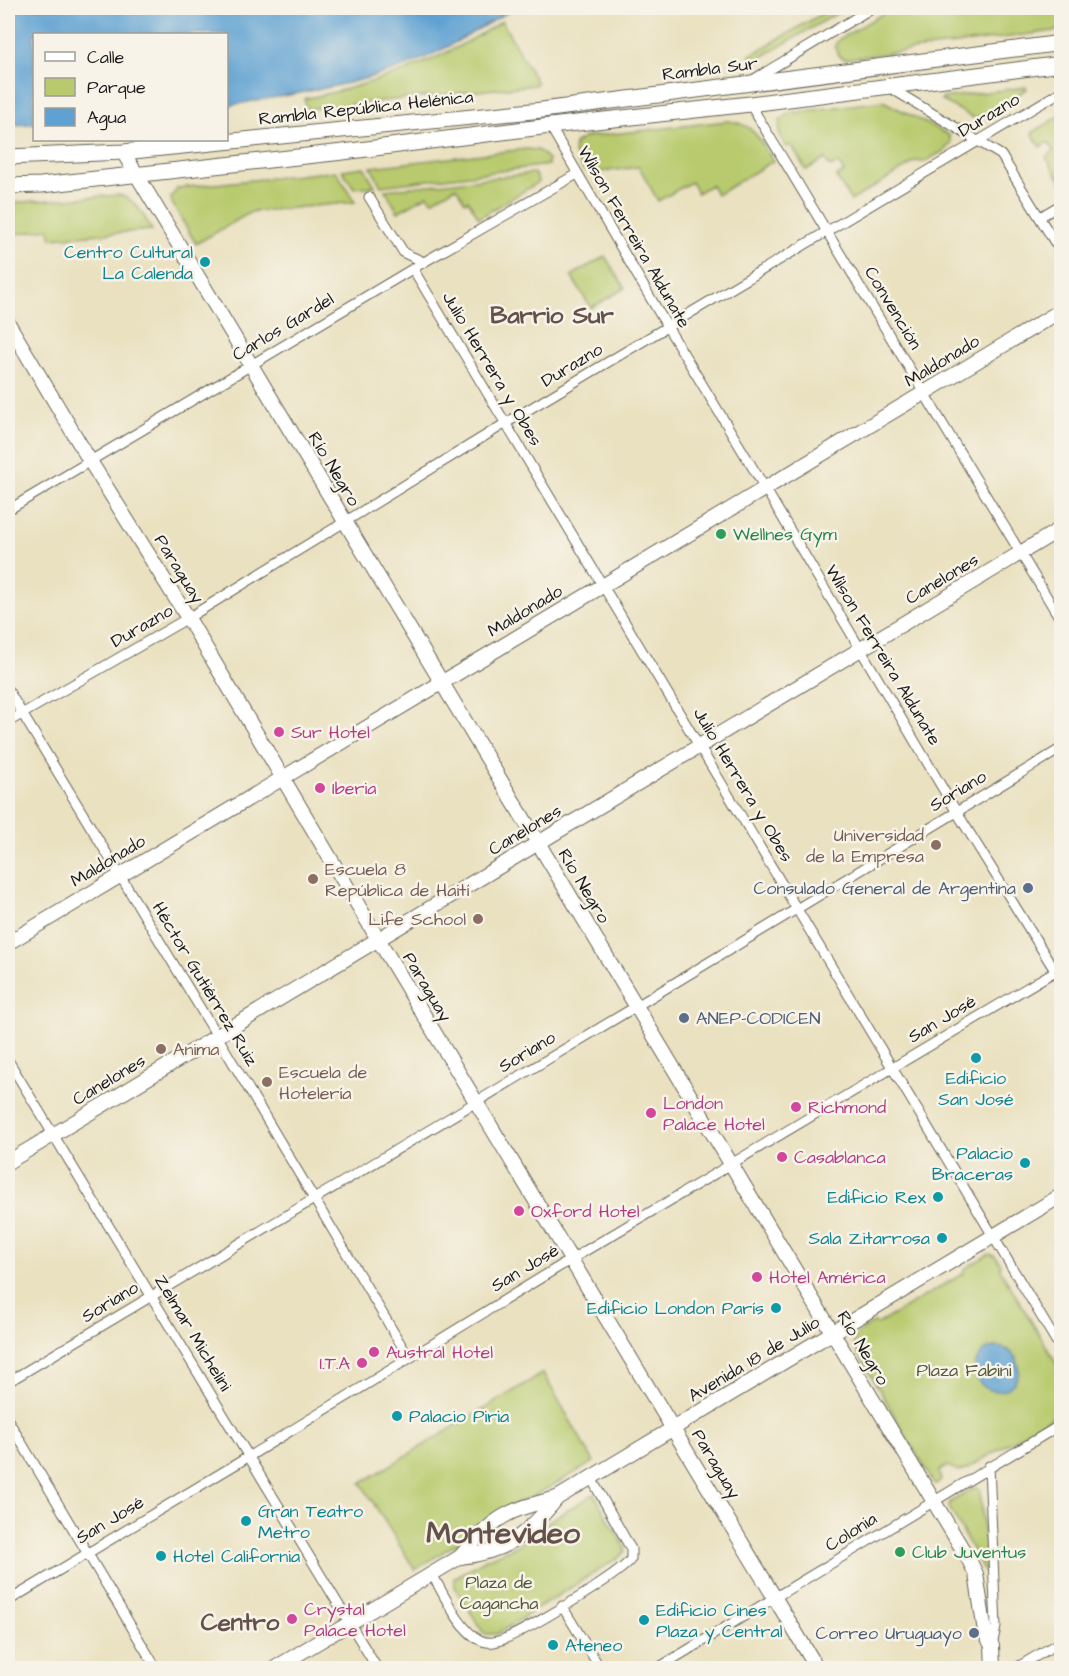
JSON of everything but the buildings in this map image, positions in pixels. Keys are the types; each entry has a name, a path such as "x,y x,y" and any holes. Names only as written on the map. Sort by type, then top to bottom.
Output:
{"main road":[{"name":"Rambla Sur","path":"542,110 1062,43"},
{"path":"8,186 41,185 137,175 750,104 1062,64"},
{"name":"Rambla República Helénica","path":"8,157 123,152 542,110"}],"street":[{"path":"744,85 872,8"},
{"path":"887,86 1001,155 1062,254"},
{"name":"Durazno","path":"8,722 188,618 506,423 1062,91"},
{"name":"Convención","path":"750,104 1062,622"},
{"name":"Wilson Ferreira Aldunate","path":"550,126 956,811 1058,969 1062,982"},
{"name":"Río Negro","path":"123,152 969,1560 976,1574 985,1632 992,1646 993,1668"},
{"name":"Carlos Gardel","path":"8,510 424,262 577,174"},
{"path":"369,197 404,253 424,262"},
{"path":"1040,217 1062,204"},
{"path":"403,275 404,253"},
{"name":"Julio Herrera y Obes","path":"413,269 1062,1351"},
{"name":"Maldonado","path":"8,943 1062,310"},
{"name":"Paraguay","path":"8,323 188,618 570,1260 817,1668"},
{"name":"Canelones","path":"8,1162 1062,528"},
{"name":"Héctor Gutiérrez Ruiz","path":"8,690 409,1358"},
{"name":"Soriano","path":"8,1382 635,1007 1062,748"},
{"name":"San José","path":"8,1601 570,1260 1058,969"},
{"name":"Zelmar Michelini","path":"8,1060 377,1668"},
{"name":"Avenida 18 de Julio","path":"275,1668 460,1557 484,1531 503,1515 516,1509 557,1498 1062,1195"},
{"path":"8,1420 156,1668"},
{"name":"Colonia","path":"658,1668 1062,1424"},
{"path":"989,1466 996,1627 992,1646"},
{"path":"432,1574 471,1635 482,1641 490,1642 511,1636 562,1606 621,1570 632,1554 591,1478"},
{"name":"Avenida 18 de Julio","path":"460,1557 480,1554 517,1540 536,1523 557,1498"},
{"path":"562,1606 600,1668"},
{"path":"1016,1668 1028,1666 1062,1641"}],"green space":[{"path":"832,8 846,8 753,62 750,55"},
{"path":"892,8 1061,8 1061,30 845,59 839,56 835,46 838,40"},
{"path":"502,21 537,83 535,85 308,109 304,99 358,86 407,70 455,49"},
{"path":"1026,87 1027,89 977,120 941,100 942,98"},
{"path":"883,101 949,135 951,143 944,151 924,162 916,161 851,201 836,177 844,172 838,163 830,167 825,159 806,170 791,145 786,147 779,132 780,121 790,113"},
{"path":"1061,115 1061,182 1046,157 1054,151 1048,142 1040,147 1032,133"},
{"path":"727,121 736,122 750,129 773,161 717,195 711,185 697,193 691,182 658,201 639,167 592,173 590,170 584,171 574,153 575,143 586,137"},
{"path":"526,149 538,150 548,159 548,165 381,186 371,167"},
{"path":"364,167 375,186 354,188 342,170"},
{"path":"336,171 355,202 251,212 196,244 172,203 171,197 178,188"},
{"path":"534,173 539,182 479,218 468,200 465,202 456,187 432,201 428,195 398,212 385,190"},
{"path":"119,195 135,204 152,230 52,238 48,229 8,235 8,203"},
{"path":"605,256 625,288 591,308 571,276"},
{"name":"Plaza Fabini","path":"989,1254 995,1256 1001,1264 1000,1269 1061,1371 1061,1412 965,1470 958,1471 948,1466 939,1471 941,1481 934,1484 854,1346 854,1342 859,1332 873,1323 878,1324 964,1273 964,1269"},
{"name":"Plaza de Cagancha","path":"543,1373 594,1462 534,1496 501,1510 462,1540 415,1570 361,1483"},
{"path":"976,1487 980,1489 987,1571 984,1571 949,1507 950,1502"},
{"name":"Plaza de Cagancha","path":"594,1494 625,1551 621,1556 497,1634 484,1634 455,1587 454,1578 486,1559 521,1544 549,1521"}],"water":[{"path":"8,8 515,8 443,49 397,69 334,86 228,106 228,33 33,33 33,124 8,125"},
{"path":"997,1347 1006,1348 1013,1353 1018,1360 1018,1378 1013,1385 1006,1390 997,1391 988,1390 981,1385 976,1378 975,1369 976,1360 981,1353 988,1348"}],"place":[{"name":"Centro Cultural La Calenda","path":"205,262"},
{"name":"Wellnes Gym","path":"721,534"},
{"name":"Sur Hotel","path":"279,732"},
{"name":"Iberia","path":"320,788"},
{"name":"Universidad de la Empresa","path":"936,845"},
{"name":"Escuela 8 República de Haití","path":"313,879"},
{"name":"Consulado General de Argentina","path":"1028,888"},
{"name":"Life School","path":"478,919"},
{"name":"ANEP-CODICEN","path":"684,1018"},
{"name":"Anima","path":"161,1049"},
{"name":"Edificio San José","path":"976,1058"},
{"name":"Escuela de Hotelería","path":"267,1082"},
{"name":"Richmond","path":"796,1107"},
{"name":"London Palace Hotel","path":"651,1113"},
{"name":"Casablanca","path":"782,1157"},
{"name":"Palacio Braceras","path":"1025,1163"},
{"name":"Edificio Rex","path":"938,1197"},
{"name":"Oxford Hotel","path":"519,1211"},
{"name":"Sala Zitarrosa","path":"942,1238"},
{"name":"Hotel América","path":"757,1277"},
{"name":"Edificio London París","path":"776,1308"},
{"name":"Austral Hotel","path":"374,1352"},
{"name":"I.T.A","path":"362,1363"},
{"name":"Palacio Piria","path":"397,1416"},
{"name":"Gran Teatro Metro","path":"246,1521"},
{"name":"Club Juventus","path":"900,1552"},
{"name":"Hotel California","path":"161,1556"},
{"name":"Crystal Palace Hotel","path":"292,1619"},
{"name":"Edificio Cines Plaza y Central","path":"644,1620"},
{"name":"Correo Uruguayo","path":"974,1633"},
{"name":"Ateneo","path":"553,1645"}],"district":[{"name":"Barrio Sur","path":"552,316"},
{"name":"Montevideo","path":"503,1534"},
{"name":"Centro","path":"240,1623"}]}
